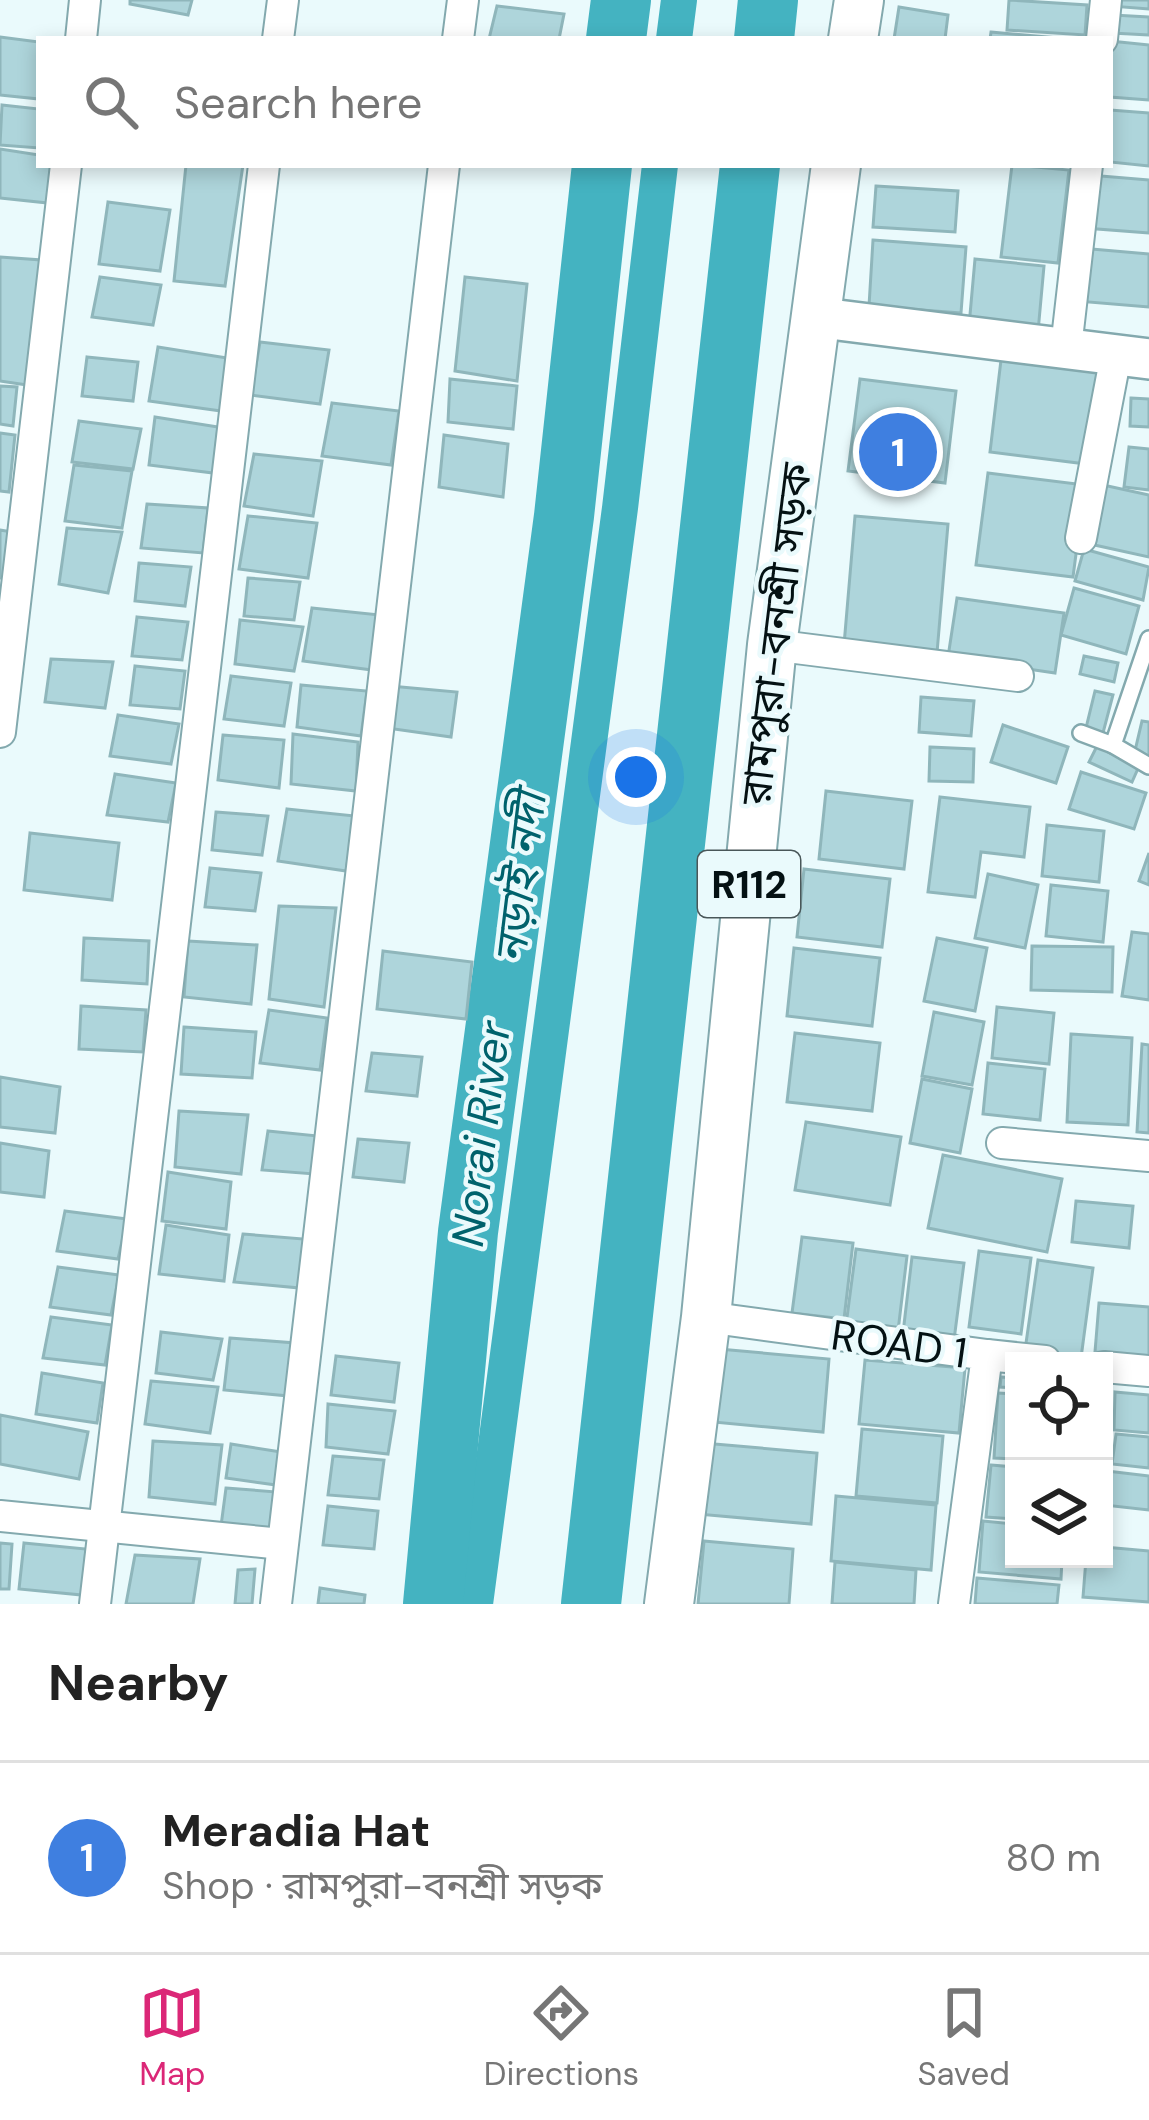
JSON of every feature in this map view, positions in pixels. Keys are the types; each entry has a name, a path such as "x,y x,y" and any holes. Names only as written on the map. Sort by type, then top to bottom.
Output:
{"main road":[{"path":"853,36 859,0"},
{"name":"রামপুরা-বনশ্রী সড়ক","path":"668,1604 706,1317 772,645 836,168"}],"street":[{"path":"80,36 85,0"},
{"path":"278,36 283,0"},
{"path":"458,36 463,0"},
{"path":"1102,36 1106,0"},
{"path":"0,732 66,168"},
{"path":"95,1604 264,168"},
{"path":"275,1604 444,168"},
{"path":"1066,348 1087,168"},
{"path":"814,317 1133,357 1081,538"},
{"path":"772,645 1018,676"},
{"path":"1002,1143 1149,1156"},
{"name":"ROAD 1","path":"706,1317 987,1355 954,1604"},
{"path":"987,1355 1005,1357"},
{"path":"1113,1368 1149,1371"},
{"path":"0,1516 282,1544"}],"lane":[{"path":"1113,745 1149,639"},
{"path":"1081,733 1149,766"}],"building":[{"path":"130,0 192,0 188,15 130,4"},
{"path":"1009,0 1087,5 1085,35 1007,30"},
{"path":"1111,0 1149,0 1149,9 1110,6"},
{"path":"497,6 564,14 560,36 490,36"},
{"path":"899,7 948,15 945,36 894,36"},
{"path":"1113,15 1149,17 1149,35 1112,33"},
{"path":"991,32 1036,36 990,36"},
{"path":"0,37 36,42 36,99 0,95"},
{"path":"1113,41 1149,45 1149,100 1113,97"},
{"path":"2,105 36,109 36,148 0,145"},
{"path":"1113,110 1149,113 1149,166 1113,162"},
{"path":"0,149 36,155 36,168 52,168 48,203 0,198"},
{"path":"186,168 243,168 225,286 174,281"},
{"path":"1012,168 1069,170 1058,263 1001,257"},
{"path":"1089,175 1149,180 1149,233 1085,228"},
{"path":"876,186 958,191 955,232 873,227"},
{"path":"108,202 170,210 160,271 99,264"},
{"path":"873,240 966,247 961,313 869,306"},
{"path":"1080,248 1149,254 1149,307 1076,301"},
{"path":"0,257 41,260 27,385 0,381"},
{"path":"975,259 1044,266 1038,332 969,326"},
{"path":"100,277 161,285 153,325 92,317"},
{"path":"465,277 527,284 517,381 455,371"},
{"path":"260,342 329,350 320,404 251,395"},
{"path":"158,347 227,358 221,411 149,401"},
{"path":"87,357 138,362 133,401 82,396"},
{"path":"1001,360 1098,372 1086,464 990,452"},
{"path":"450,379 517,386 513,429 448,422"},
{"path":"860,379 956,391 945,483 848,471"},
{"path":"0,386 17,387 13,426 0,424"},
{"path":"1131,398 1149,399 1149,427 1130,426"},
{"path":"332,403 399,411 391,465 322,456"},
{"path":"155,417 218,427 213,473 149,465"},
{"path":"79,421 141,429 133,469 72,462"},
{"path":"0,433 15,435 9,492 0,491"},
{"path":"444,435 508,444 503,497 439,487"},
{"path":"1129,447 1149,449 1149,490 1124,487"},
{"path":"254,454 322,461 313,516 244,506"},
{"path":"74,465 132,471 122,528 65,521"},
{"path":"988,473 1085,485 1073,577 976,565"},
{"path":"1094,483 1149,495 1149,557 1081,542"},
{"path":"147,504 208,508 203,553 141,548"},
{"path":"248,516 317,523 308,578 239,569"},
{"path":"855,516 948,524 937,653 844,645"},
{"path":"67,528 122,532 108,593 59,584"},
{"path":"0,530 12,532 7,578 0,578"},
{"path":"1084,549 1149,567 1143,600 1075,581"},
{"path":"139,563 191,567 185,606 135,601"},
{"path":"248,578 300,582 294,620 244,616"},
{"path":"1074,588 1139,606 1126,654 1061,635"},
{"path":"957,598 1064,613 1055,673 948,657"},
{"path":"312,608 380,615 372,670 303,661"},
{"path":"137,617 188,622 182,660 132,656"},
{"path":"240,620 303,627 294,671 235,664"},
{"path":"1084,656 1118,663 1114,682 1080,674"},
{"path":"51,659 113,662 105,708 45,702"},
{"path":"135,666 185,671 180,709 130,705"},
{"path":"231,676 291,683 284,726 224,719"},
{"path":"301,685 367,691 361,736 297,727"},
{"path":"390,686 457,692 451,737 387,728"},
{"path":"1095,691 1113,695 1103,733 1086,728"},
{"path":"921,697 974,701 971,736 919,732"},
{"path":"118,715 179,724 171,764 110,756"},
{"path":"1142,721 1149,722 1149,763 1134,755"},
{"path":"1003,725 1068,747 1056,783 991,762"},
{"path":"293,734 358,742 356,791 291,784"},
{"path":"223,735 284,740 279,788 218,780"},
{"path":"1098,744 1140,764 1132,782 1089,762"},
{"path":"930,747 974,749 973,782 929,781"},
{"path":"1081,772 1146,793 1134,829 1069,809"},
{"path":"115,774 176,783 168,822 107,815"},
{"path":"826,791 912,801 904,869 819,859"},
{"path":"940,797 1030,807 1024,857 981,852 975,897 928,892"},
{"path":"287,809 355,816 346,871 278,861"},
{"path":"216,812 268,816 262,855 212,850"},
{"path":"1047,825 1104,831 1099,882 1042,876"},
{"path":"30,833 119,843 112,900 24,890"},
{"path":"1149,853 1149,885 1139,881"},
{"path":"210,868 261,873 255,911 205,907"},
{"path":"804,869 890,879 882,947 797,937"},
{"path":"988,874 1038,885 1025,948 975,938"},
{"path":"1051,885 1108,891 1103,942 1046,936"},
{"path":"279,906 336,908 324,1007 269,999"},
{"path":"1132,932 1149,934 1149,1000 1122,996"},
{"path":"84,938 149,941 147,984 82,980"},
{"path":"937,938 987,948 975,1011 924,1001"},
{"path":"188,941 257,945 251,1004 184,997"},
{"path":"1032,946 1113,947 1112,992 1031,990"},
{"path":"794,948 880,958 872,1026 787,1016"},
{"path":"383,951 472,962 466,1019 377,1009"},
{"path":"81,1006 146,1010 143,1052 79,1049"},
{"path":"997,1007 1054,1013 1049,1064 992,1058"},
{"path":"269,1010 327,1018 320,1070 260,1063"},
{"path":"934,1012 984,1022 972,1085 922,1076"},
{"path":"184,1027 256,1032 252,1078 181,1074"},
{"path":"795,1033 880,1043 872,1111 787,1102"},
{"path":"1071,1034 1132,1038 1128,1125 1067,1122"},
{"path":"1142,1044 1149,1045 1149,1133 1137,1132"},
{"path":"372,1053 422,1057 417,1096 366,1091"},
{"path":"988,1063 1045,1069 1040,1120 983,1114"},
{"path":"0,1077 60,1087 55,1133 0,1127"},
{"path":"922,1079 972,1089 960,1153 910,1143"},
{"path":"179,1111 248,1115 241,1174 175,1167"},
{"path":"806,1122 901,1137 890,1205 795,1190"},
{"path":"268,1131 318,1136 314,1174 262,1170"},
{"path":"358,1139 409,1143 404,1182 353,1177"},
{"path":"0,1143 49,1151 44,1197 0,1192"},
{"path":"943,1155 1062,1179 1047,1252 928,1228"},
{"path":"168,1172 231,1182 226,1229 162,1221"},
{"path":"1076,1201 1133,1206 1129,1248 1072,1242"},
{"path":"65,1211 127,1219 118,1259 57,1251"},
{"path":"166,1225 229,1235 224,1281 159,1274"},
{"path":"243,1234 304,1239 300,1288 234,1282"},
{"path":"802,1237 853,1243 844,1319 792,1313"},
{"path":"856,1249 907,1256 898,1331 846,1325"},
{"path":"979,1251 1031,1258 1021,1334 969,1327"},
{"path":"912,1257 964,1263 954,1340 903,1333"},
{"path":"1038,1260 1093,1268 1082,1352 1025,1350"},
{"path":"58,1267 119,1275 111,1315 50,1307"},
{"path":"1099,1303 1149,1307 1149,1357 1095,1352"},
{"path":"51,1317 112,1325 105,1365 43,1358"},
{"path":"161,1332 222,1339 213,1380 156,1373"},
{"path":"230,1338 295,1343 289,1396 224,1390"},
{"path":"719,1349 829,1359 823,1432 713,1422"},
{"path":"336,1356 399,1363 394,1402 331,1395"},
{"path":"865,1360 965,1368 959,1433 859,1424"},
{"path":"42,1373 103,1383 97,1423 36,1414"},
{"path":"151,1381 218,1387 210,1433 145,1424"},
{"path":"1115,1392 1149,1395 1149,1433 1114,1430"},
{"path":"998,1393 1005,1393 1005,1459 994,1458"},
{"path":"328,1404 395,1411 388,1454 326,1447"},
{"path":"0,1415 88,1432 79,1479 0,1464"},
{"path":"862,1429 943,1436 937,1503 856,1496"},
{"path":"1116,1434 1149,1437 1149,1468 1113,1464"},
{"path":"153,1441 222,1445 215,1504 149,1497"},
{"path":"703,1443 817,1453 811,1524 697,1514"},
{"path":"231,1444 281,1452 276,1485 226,1478"},
{"path":"333,1456 384,1460 379,1499 328,1495"},
{"path":"991,1465 1005,1466 1005,1518 986,1517"},
{"path":"1113,1472 1149,1476 1149,1510 1113,1506"},
{"path":"226,1488 277,1492 272,1531 221,1526"},
{"path":"836,1496 936,1505 931,1570 831,1561"},
{"path":"328,1506 378,1511 374,1549 323,1545"},
{"path":"983,1521 1005,1523 1005,1568 1062,1568 1061,1579 979,1572"},
{"path":"704,1541 793,1549 789,1604 698,1604"},
{"path":"0,1543 12,1544 9,1589 0,1589"},
{"path":"24,1543 86,1549 82,1595 19,1589"},
{"path":"1113,1548 1149,1551 1149,1602 1083,1597 1085,1568 1113,1568"},
{"path":"135,1555 200,1559 193,1604 126,1604"},
{"path":"835,1562 916,1570 914,1604 832,1604"},
{"path":"255,1569 252,1604 235,1604 238,1570"},
{"path":"977,1578 1059,1585 1057,1604 975,1604"},
{"path":"320,1588 365,1595 364,1604 318,1604"}],"waterway":[{"name":"Norai River","path":"616,36 621,0"},
{"name":"নড়াই নদী","path":"674,36 679,0"},
{"name":"Norai River","path":"764,36 768,0"},
{"name":"Norai River","path":"433,1604 468,1232 564,516 602,168"},
{"name":"নড়াই নদী","path":"475,1604 620,508 660,168"},
{"name":"Norai River","path":"591,1604 750,168"}],"place":[{"name":"Meradia Hat","path":"898,452"}]}
